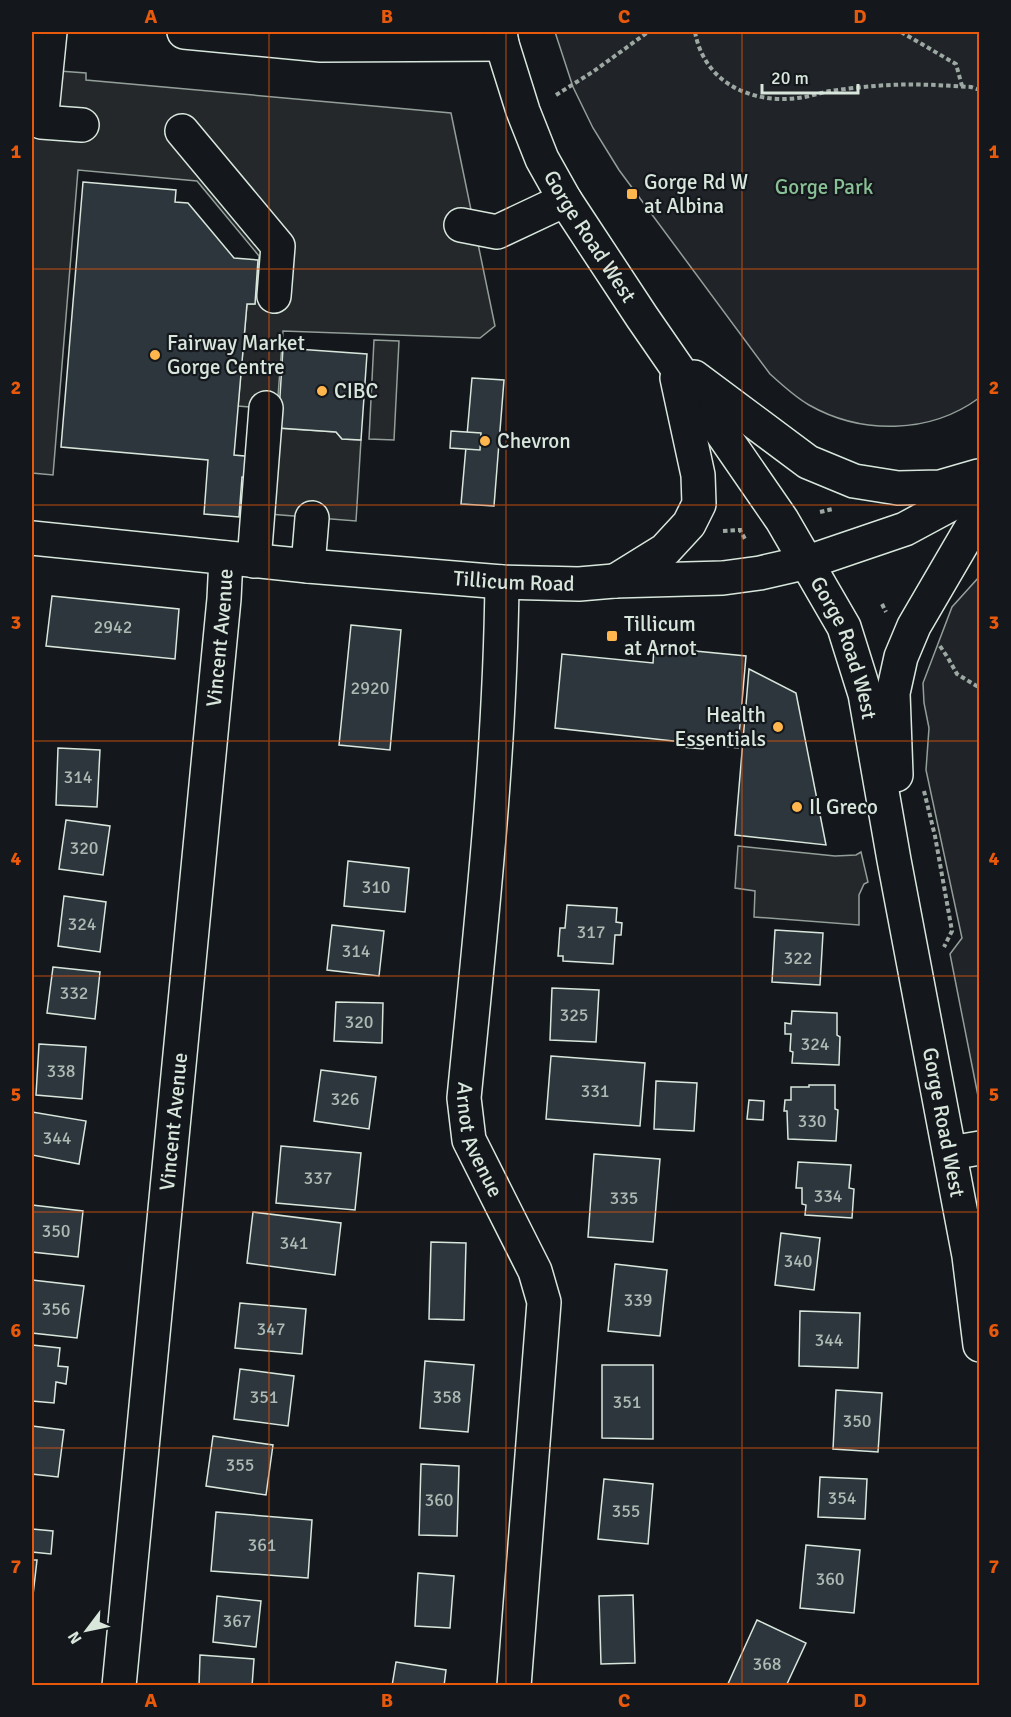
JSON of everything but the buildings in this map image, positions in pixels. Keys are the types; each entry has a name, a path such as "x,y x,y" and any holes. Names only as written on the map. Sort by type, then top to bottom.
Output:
{"main road":[{"path":"50,32 41,122 82,125"},
{"path":"184,32 321,45 501,38"},
{"name":"Gorge Road West","path":"501,38 523,111 542,159 565,200 642,317 782,520 844,627 865,694 922,1009 965,1150 969,1256 980,1346"},
{"path":"182,131 278,246 274,296"},
{"path":"461,225 497,232 565,200"},
{"path":"674,361 808,462 854,481 898,488 940,487 980,476"},
{"path":"614,581 665,550 689,524 699,504 698,475 674,361"},
{"name":"Vincent Avenue","path":"118,1686 222,623 240,560 266,408"},
{"name":"Tillicum Road","path":"32,538 308,567 502,582 579,584 723,578 760,573 808,562 905,529 980,486"},
{"path":"890,836 896,784 893,693 901,657 914,626 980,513"},
{"path":"308,567 312,518"},
{"name":"Arnot Avenue","path":"502,582 502,627 489,840 464,1098 469,1140 535,1271 544,1302 514,1686"}],"path":[{"path":"556,95 648,32"},
{"path":"695,32 706,63 721,80 759,97 799,98 832,91 897,84 962,86 980,90"},
{"path":"901,32 909,33 956,64 962,86"},
{"path":"820,512 832,509 837,517"},
{"path":"718,531 748,528"},
{"path":"740,530 745,539"},
{"path":"935,640 957,674 980,688"},
{"path":"923,784 952,931 949,939"}],"green space":[{"name":"Gorge Park","path":"555,32 979,32 979,398 960,410 918,424 873,425 851,422 830,415 804,402 784,387 770,374 619,170 593,128 573,87"},
{"path":"979,577 979,1101 950,954 962,938 926,770 929,728 923,683 952,607"}],"shaded area":[{"path":"32,69 86,73 86,80 451,113 495,326 480,338 283,331 277,409 238,406 247,304 255,304 259,256 197,181 78,170 53,475 32,473"},
{"path":"374,340 399,341 394,440 369,439"},
{"path":"278,428 336,432 342,439 361,440 356,521 269,514"},
{"path":"738,846 835,856 856,855 861,852 868,882 864,884 859,895 859,925 754,917 755,891 735,888"}],"place":[{"name":"Gorge Rd W at Albina","path":"632,194"},
{"name":"Fairway Market Gorge Centre","path":"155,355"},
{"name":"CIBC","path":"322,391"},
{"name":"Chevron","path":"485,441"},
{"name":"Tillicum at Arnot","path":"612,636"},
{"name":"Health Essentials","path":"778,727"},
{"name":"Il Greco","path":"797,807"}]}
